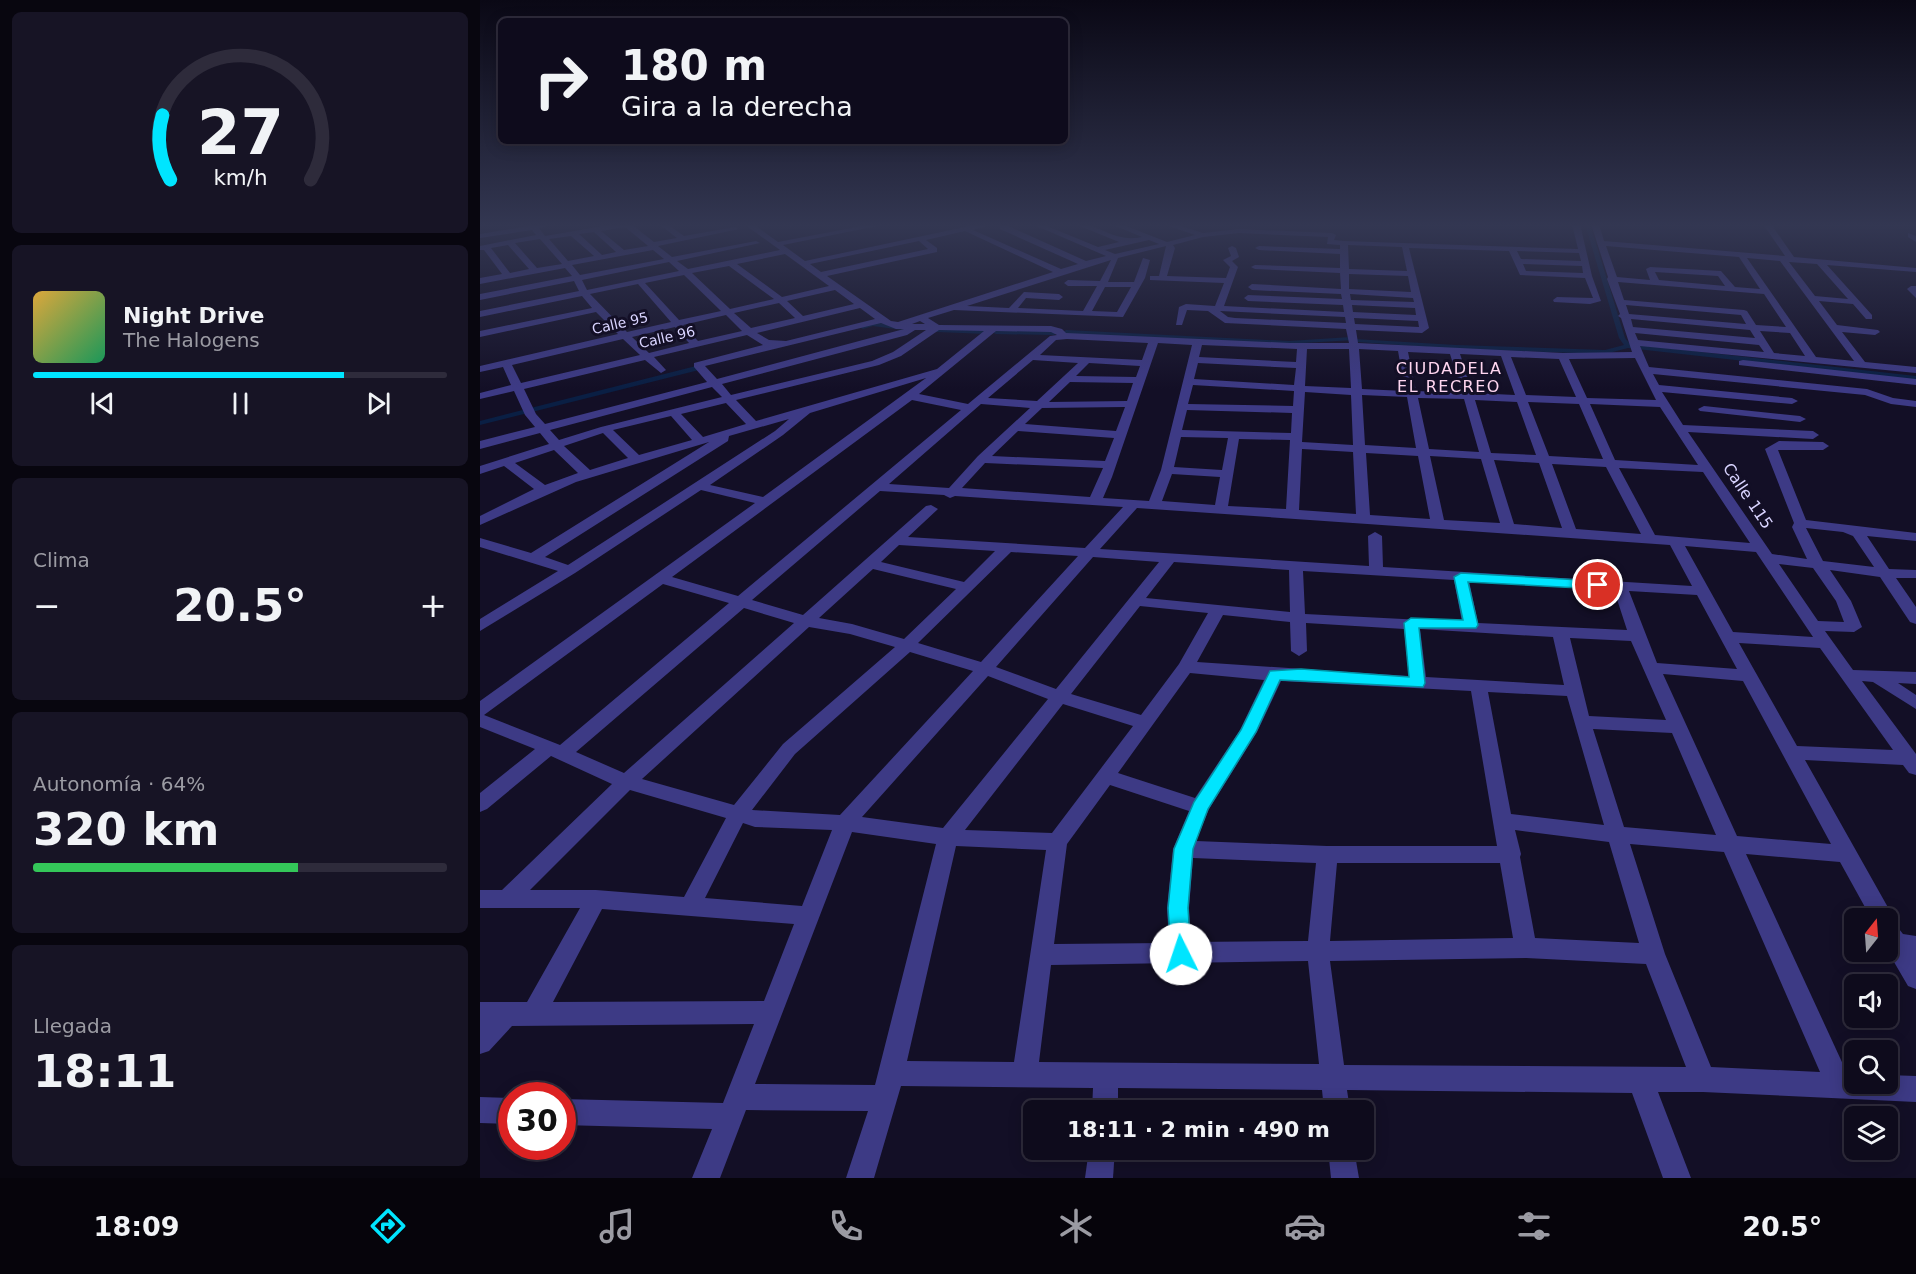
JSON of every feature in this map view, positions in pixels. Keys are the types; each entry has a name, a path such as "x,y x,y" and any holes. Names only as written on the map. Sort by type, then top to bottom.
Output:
{"street":[{"path":"480,296 562,279"},
{"path":"578,279 598,309 661,370"},
{"path":"480,314 654,279"},
{"path":"693,279 749,332 767,343 776,344"},
{"path":"753,279 781,300 801,319"},
{"path":"825,279 882,320 896,326 1028,328 1056,330 1062,334"},
{"path":"896,326 1041,279"},
{"path":"1048,313 1069,279"},
{"path":"1086,314 1106,279"},
{"path":"1068,283 1103,284 1154,279"},
{"path":"1184,279 1230,281 1214,307"},
{"path":"1290,279 1288,311 1290,346"},
{"path":"1345,279 1347,314 1354,346 1363,519"},
{"path":"1376,279 1415,295"},
{"path":"1214,307 1225,320 1235,321 1234,328 1237,331 1349,327 1419,330 1424,328 1412,279"},
{"path":"1557,300 1596,300 1598,296 1589,279"},
{"path":"1611,279 1767,292"},
{"name":"Calle 115","path":"1611,279 1636,348 1663,404 1682,428 1813,626 1912,763"},
{"path":"1725,279 1732,289"},
{"path":"1758,279 1812,359"},
{"path":"1800,279 1861,370 1867,392"},
{"path":"1835,279 1869,317"},
{"path":"1115,328 1138,281"},
{"path":"640,282 695,344"},
{"name":"Calle 95","path":"480,369 836,287"},
{"path":"1252,287 1415,295"},
{"path":"1916,289 1911,289 1916,295"},
{"path":"992,293 1059,297"},
{"path":"1248,298 1347,303 1415,295"},
{"path":"1011,311 1024,296"},
{"path":"1812,298 1855,302"},
{"path":"1619,302 1744,313 1771,356"},
{"path":"1649,304 1656,319"},
{"name":"Calle 96","path":"480,396 861,305"},
{"path":"1179,323 1182,309 1214,307 1421,318"},
{"path":"1681,307 1694,348"},
{"path":"947,308 1120,315"},
{"path":"480,334 598,309"},
{"path":"1712,310 1719,325"},
{"path":"1028,328 1038,312"},
{"path":"923,316 923,320 937,327"},
{"path":"1623,316 1794,331"},
{"path":"752,424 698,365 776,344 882,320"},
{"path":"480,445 714,382 871,343 904,333 912,327"},
{"path":"480,470 605,429 876,363 897,354 937,327"},
{"path":"480,710 910,396 995,327"},
{"path":"1628,328 1763,342"},
{"path":"1834,328 1875,332"},
{"path":"480,804 556,750 879,487 1029,357 1053,338 1062,334 1290,346 1354,346 1563,356 1636,348 1694,348 1812,359 1916,382"},
{"path":"1094,502 1110,465 1154,339"},
{"path":"1154,505 1167,470 1198,341"},
{"path":"1292,515 1302,387 1302,346"},
{"path":"1402,348 1438,525"},
{"path":"1454,350 1508,528"},
{"path":"1505,353 1571,533"},
{"path":"1665,355 1775,367 1916,370"},
{"path":"1563,356 1610,462 1650,539"},
{"path":"1029,357 1146,363"},
{"path":"950,494 1016,427 1043,405 1086,360"},
{"path":"1194,360 1301,365"},
{"path":"506,363 528,407 542,427 555,444 587,474"},
{"path":"1775,367 1800,419 1823,446 1779,445 1771,449 1801,523 1799,527 1803,541 1816,564 1834,588 1854,627 1813,626"},
{"path":"480,521 543,490 587,474 945,369"},
{"path":"1646,370 1867,392 1891,401 1916,404"},
{"path":"1069,379 1140,380"},
{"path":"1188,382 1357,392 1663,404"},
{"path":"1655,388 1792,400"},
{"path":"910,396 974,404 1131,404"},
{"path":"1182,407 1300,410"},
{"path":"483,620 570,570 699,486 778,433 802,415 806,409"},
{"path":"1704,409 1800,419"},
{"path":"673,412 699,440"},
{"path":"1016,427 1121,435"},
{"path":"1682,428 1813,435"},
{"path":"605,429 636,459"},
{"path":"534,558 694,458 725,437 729,431"},
{"path":"1176,433 1234,435 1361,449 1708,469"},
{"path":"1221,510 1234,435"},
{"path":"983,459 1110,465"},
{"path":"505,461 543,490"},
{"path":"1167,470 1227,474"},
{"path":"699,486 765,501"},
{"path":"879,487 950,494 1154,505 1675,541 1764,553 1816,564 1885,573 1916,574"},
{"path":"706,1178 845,823 1085,554 1133,504"},
{"path":"507,898 626,782 898,541 931,509"},
{"path":"1801,523 1916,537"},
{"path":"1852,530 1858,533 1916,619"},
{"path":"1376,536 1377,572"},
{"path":"898,541 1010,546 1085,554 1704,591"},
{"path":"1675,541 1877,908"},
{"path":"480,542 570,570"},
{"path":"689,908 738,814 789,749 907,645 1010,546"},
{"path":"860,1178 885,1098 948,837 1169,559"},
{"path":"872,564 967,587"},
{"path":"1296,567 1299,651"},
{"path":"1461,577 1471,625"},
{"path":"659,578 806,621 852,629 907,645 983,668 1060,697 1145,723"},
{"path":"1620,586 1637,636 1839,1085"},
{"path":"1135,601 1297,618 1471,625 1637,636"},
{"path":"1025,1074 1058,842 1108,777 1186,667 1217,611"},
{"path":"1411,623 1418,683"},
{"path":"1560,631 1583,722 1654,954 1702,1079"},
{"path":"1730,638 1825,643"},
{"path":"1186,667 1275,675 1301,674 1418,683 1575,690"},
{"path":"1653,668 1750,676"},
{"path":"1181,954 1178,908 1183,849 1200,807 1248,732 1275,675"},
{"path":"1847,675 1916,678"},
{"path":"1875,675 1916,703"},
{"path":"1478,685 1505,821 1526,948"},
{"path":"480,720 512,730 626,782 755,819 845,823 948,837 1058,842"},
{"path":"1583,722 1677,727"},
{"path":"1789,752 1912,763"},
{"path":"1108,777 1200,807"},
{"path":"1505,821 1619,835 1848,854"},
{"path":"1183,849 1327,855 1511,854"},
{"path":"1327,855 1318,953 1335,1100"},
{"path":"480,898 596,899 810,916"},
{"path":"534,1014 596,899"},
{"path":"1899,939 1916,978"},
{"path":"1041,955 1318,953 1526,948 1654,954"},
{"path":"480,1014 771,1012"},
{"path":"480,1042 507,1014"},
{"path":"891,1073 1702,1079 1916,1089"},
{"path":"1105,1100 1106,1074"},
{"path":"1640,1080 1677,1178"},
{"path":"576,1112 885,1098"},
{"path":"480,1110 498,1111"},
{"path":"1099,1178 1101,1160"},
{"path":"1343,1160 1345,1178"}],"waterway":[{"path":"1604,279 1622,338 1628,346"},
{"path":"863,327 873,324 903,328"},
{"path":"937,330 987,332"},
{"path":"996,332 1054,333"},
{"path":"1066,332 1286,342"},
{"path":"1292,342 1351,339"},
{"path":"1357,340 1456,347 1605,352 1628,346"},
{"path":"1628,346 1916,378"},
{"path":"532,410 696,368"},
{"path":"480,423 527,411"}],"district":[{"name":"CIUDADELA EL RECREO","path":"1449,377"}],"route":[{"path":"1181,954 1178,908 1183,849 1200,807 1248,732 1275,675 1301,674 1418,683 1411,623 1471,625 1461,577 1598,585"}]}
